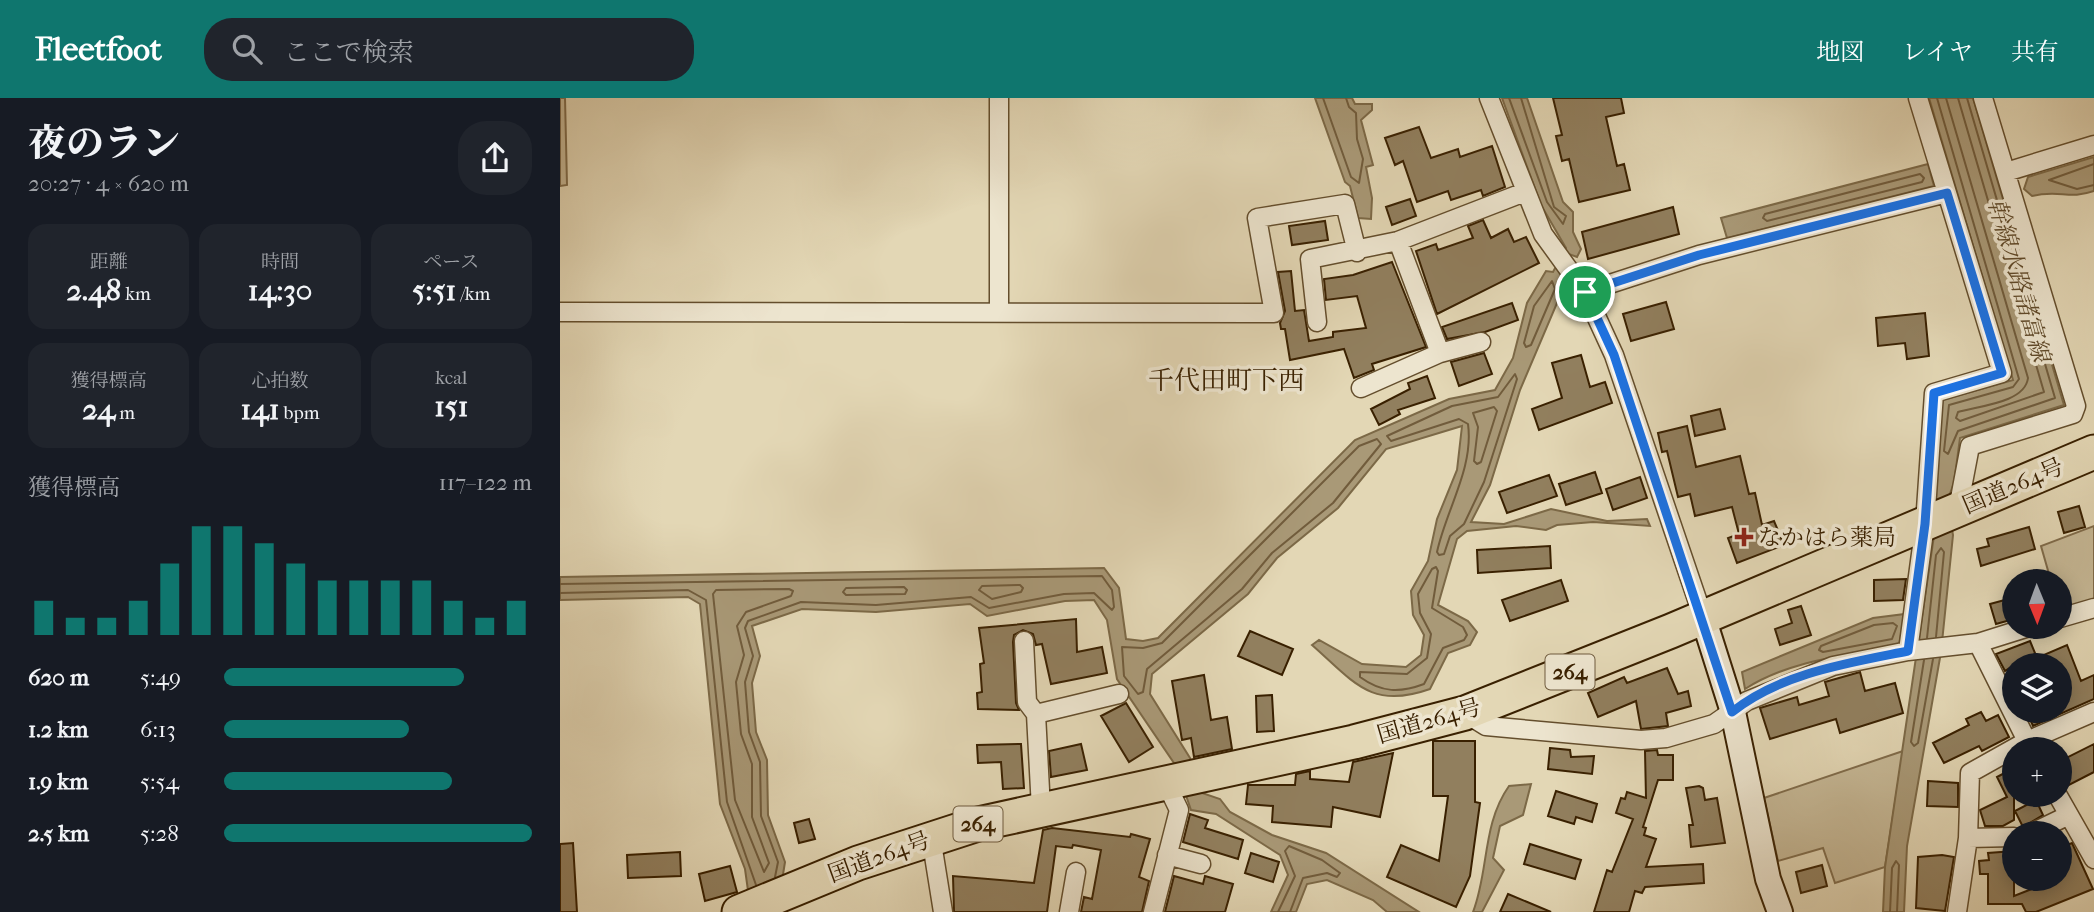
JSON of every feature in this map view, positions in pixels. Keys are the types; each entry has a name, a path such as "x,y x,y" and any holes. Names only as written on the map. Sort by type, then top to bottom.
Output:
{"highway":[{"name":"国道264号","path":"742,910 931,837 1041,809 1354,742 1465,713 1514,696 2094,452"}],"street":[{"path":"999,98 999,312"},
{"path":"1489,98 1524,192 1543,234 1585,292 1614,355 1703,617 1732,712 1768,879 1780,912"},
{"path":"1908,651 1925,524 1934,393 2002,373 1919,98"},
{"path":"1958,509 1970,446 2073,414 2076,406 1983,98"},
{"path":"2006,172 2094,145"},
{"path":"1317,322 1310,259 1357,252 1398,241 1524,192"},
{"path":"1585,292 1699,255 1947,193"},
{"path":"560,312 1274,313 1257,218 1345,204 1357,252"},
{"path":"1398,241 1440,354"},
{"path":"1361,388 1440,354 1481,342"},
{"path":"2072,614 2094,608"},
{"path":"1465,713 1486,726 1641,740 1666,738 1714,724 1747,701 1814,672 1908,651 1978,643 2002,635"},
{"path":"1024,641 1027,702 1036,714 1041,809"},
{"path":"1978,643 2025,737"},
{"path":"1036,714 1119,694"},
{"path":"2045,737 2094,712"},
{"path":"1956,912 1968,838 1970,773 2002,758"},
{"path":"1153,912 1179,810 1181,780"},
{"path":"2064,807 2094,859"},
{"path":"2057,821 2069,815"},
{"path":"931,837 943,912"},
{"path":"1968,838 2002,837"},
{"path":"1167,855 1201,864"},
{"path":"1069,912 1076,872"}],"shaded area":[{"path":"560,98 565,98 567,185 560,186"},
{"path":"2094,526 2094,603 2072,608 2072,569 2048,569 2041,546"},
{"path":"1903,751 1885,867 1835,883 1823,848 1778,861 1764,798"}],"water":[{"path":"1315,98 1352,98 1355,104 1372,104 1372,110 1361,120 1373,165 1366,167 1372,198 1371,219 1358,218 1350,186 1345,182"},
{"path":"1502,98 1527,98 1563,202 1573,212 1573,232 1581,249 1577,257 1569,254 1560,278 1563,289 1520,390 1490,485 1471,522 1504,524 1551,509 1607,521 1647,519 1650,526 1593,522 1557,525 1546,530 1516,526 1467,531 1457,539 1438,605 1468,621 1477,632 1470,645 1448,653 1430,689 1410,695 1393,696 1365,689 1352,681 1312,645 1319,640 1362,664 1406,667 1421,655 1424,635 1413,615 1411,591 1428,561 1437,519 1457,470 1462,426 1386,449 1338,508 1277,558 1248,594 1152,674 1150,694 1190,758 1202,793 1220,799 1230,812 1272,835 1326,853 1419,912 1387,912 1373,900 1327,880 1307,884 1296,912 1271,912 1288,875 1280,855 1216,814 1191,810 1176,766 1117,679 1107,620 1094,600 1065,601 987,616 970,604 876,612 802,609 752,626 760,656 752,683 756,732 767,760 768,815 785,862 777,912 751,912 745,869 720,804 700,604 688,597 560,600 560,577 1104,568 1119,588 1126,639 1143,641 1158,638 1355,440 1449,399 1495,390 1513,358 1527,303 1546,271 1553,272 1566,248 1541,205"},
{"name":"幹線水路諸富線","path":"1929,98 1973,98 2064,405 1960,438 1954,483 1947,501 1953,535 1941,652 1907,846 1904,912 1883,912 1885,867 1935,529 1932,501 1942,400 2013,380"},
{"path":"2094,157 2094,191 2078,195 2032,196 2024,189 2028,177"},
{"path":"1928,164 1934,186 1727,238 1721,218"},
{"path":"1905,614 1899,645 1800,665 1762,679 1745,689 1742,672 1873,618"},
{"path":"1531,784 1523,815 1500,826 1493,858 1504,870 1482,912 1473,912 1482,880 1490,832 1500,801 1509,786"}],"building":[{"path":"1553,98 1621,98 1624,113 1606,117 1617,166 1624,164 1630,190 1579,202 1569,159 1562,161 1556,136 1562,135"},
{"path":"1419,127 1431,158 1458,149 1460,157 1492,146 1505,187 1483,196 1481,190 1451,200 1448,191 1417,202 1403,161 1395,165 1385,138"},
{"path":"1410,199 1416,216 1392,225 1386,207"},
{"path":"1673,207 1679,234 1588,259 1582,232"},
{"path":"1483,220 1491,238 1508,229 1514,242 1526,237 1539,263 1437,314 1416,251 1436,244 1438,250 1473,238 1468,226"},
{"path":"1325,221 1328,240 1292,245 1289,226"},
{"path":"1392,262 1426,347 1372,364 1374,370 1354,378 1344,349 1290,360 1285,329 1281,329 1280,323 1285,311 1278,272 1291,271 1295,311 1304,310 1309,341 1333,337 1333,332 1366,328 1357,296 1326,300 1324,279 1353,275"},
{"path":"1666,302 1674,329 1631,341 1623,314"},
{"path":"1512,303 1518,320 1485,332 1447,339 1442,327"},
{"path":"1925,313 1929,356 1907,359 1905,343 1878,346 1876,318"},
{"path":"1484,353 1492,374 1459,386 1451,362"},
{"path":"1581,355 1590,387 1605,382 1612,403 1539,430 1532,409 1562,398 1552,363"},
{"path":"1427,376 1435,398 1398,410 1400,414 1379,425 1371,409 1410,389 1408,383"},
{"path":"1720,409 1725,429 1695,436 1691,416"},
{"path":"1687,426 1696,467 1740,456 1749,494 1755,493 1762,525 1774,521 1784,545 1737,563 1728,538 1739,534 1732,507 1695,516 1690,494 1678,497 1667,451 1662,452 1658,433"},
{"path":"1595,472 1602,493 1566,505 1559,484"},
{"path":"1549,475 1557,496 1507,513 1499,492"},
{"path":"1640,477 1647,498 1613,510 1606,489"},
{"path":"2079,506 2085,527 2064,533 2058,512"},
{"path":"2029,527 2035,549 1981,566 1977,549 1989,546 1987,539"},
{"path":"1550,546 1551,568 1478,573 1477,550"},
{"path":"1906,579 1903,600 1874,601 1874,580"},
{"path":"1561,580 1568,601 1510,621 1502,600"},
{"path":"2002,601 2002,622 1996,624 1990,604"},
{"path":"1801,606 1811,635 1780,645 1775,629 1792,623 1788,610"},
{"path":"1076,619 1077,652 1102,647 1107,673 1051,684 1042,644 1036,645 1033,634 1023,630 1014,635 1013,642 1016,703 1019,710 978,709 977,693 982,692 980,664 984,663 979,628"},
{"path":"1250,631 1293,649 1282,675 1238,656"},
{"path":"2030,641 2035,653 2002,653 2002,665 1996,654"},
{"path":"2067,645 2070,653 2049,653"},
{"path":"2072,658 2081,681 2094,675 2094,699 2072,709"},
{"path":"1667,668 1678,694 1688,691 1691,706 1666,713 1668,726 1641,729 1636,701 1598,717 1588,693 1624,677 1627,683"},
{"path":"1860,672 1865,691 1895,683 1903,713 1840,733 1836,719 1770,739 1760,708 1797,697 1799,705 1829,696 1825,682"},
{"path":"1204,675 1211,720 1227,717 1232,749 1194,757 1191,738 1182,740 1172,681"},
{"path":"1272,695 1274,731 1257,732 1256,696"},
{"path":"1126,703 1153,747 1129,762 1101,716"},
{"path":"1981,712 1986,721 1998,715 2009,737 2002,737 2002,741 1982,751 1979,746 1944,763 1933,743 1969,725 1966,719"},
{"path":"1433,741 1475,741 1475,802 1480,803 1470,876 1456,907 1387,877 1401,845 1439,861 1448,796 1433,796"},
{"path":"1021,744 1024,788 1003,789 1001,762 978,763 977,745"},
{"path":"1081,744 1087,770 1051,777 1049,751"},
{"path":"2094,744 2094,772 2072,783 2072,755"},
{"path":"1550,748 1570,750 1571,757 1594,756 1592,774 1548,769"},
{"path":"1657,750 1658,755 1673,755 1673,780 1658,780 1643,827 1646,828 1644,835 1656,839 1646,867 1703,864 1704,883 1645,887 1642,893 1635,891 1629,912 1594,912 1607,870 1612,872 1633,819 1616,813 1621,798 1625,799 1627,792 1646,798 1645,751"},
{"path":"1393,753 1380,817 1333,807 1331,827 1272,822 1273,806 1246,804 1248,785 1295,785 1296,774 1310,771 1310,779 1349,782 1353,762"},
{"path":"2002,774 2002,787 1997,777"},
{"path":"1928,781 1958,783 1958,807 1927,806"},
{"path":"1686,788 1703,788 1705,800 1717,798 1725,843 1691,847 1689,825 1693,825"},
{"path":"1556,791 1597,804 1592,822 1576,817 1574,824 1548,816"},
{"path":"2002,799 2002,807 2014,807 2014,820 2002,821 2002,826 1985,826 1980,810"},
{"path":"2023,807 2039,807 2043,815 2033,821 2020,821 2015,811"},
{"path":"1190,814 1208,820 1205,828 1243,840 1238,859 1183,842"},
{"path":"809,819 815,839 799,843 794,823"},
{"path":"1052,828 1130,837 1131,834 1150,839 1139,877 1149,881 1142,912 1081,912 1084,897 1092,899 1101,850 1073,845 1072,848 1056,846 1047,912 954,912 953,876 1034,883 1043,830"},
{"path":"573,843 577,912 560,912 560,844"},
{"path":"2072,843 2093,889 2036,912 2026,912 2022,904 1988,904 1988,874 1980,874 1979,861 1989,860 1988,853 2002,852 2002,891 2014,891 2014,896 2027,891 2072,891"},
{"path":"1530,844 1581,860 1575,879 1524,864"},
{"path":"680,852 681,876 628,878 627,855"},
{"path":"1251,853 1279,862 1273,882 1245,873"},
{"path":"1918,857 1954,857 1945,911 1916,908"},
{"path":"1822,865 1827,886 1801,893 1796,872"},
{"path":"730,866 737,892 705,901 699,874"},
{"path":"1174,876 1203,884 1205,876 1233,884 1225,912 1165,912"},
{"path":"1508,894 1551,912 1500,912"}],"place":[{"name":"なかはら薬局","path":"1744,537"}],"district":[{"name":"千代田町下西","path":"1226,380"}],"route":[{"path":"1947,193 2002,373 1934,393 1925,524 1908,651 1814,672 1747,701 1732,712 1666,504 1614,355 1599,317 1585,292 1699,255 1947,193"}]}
